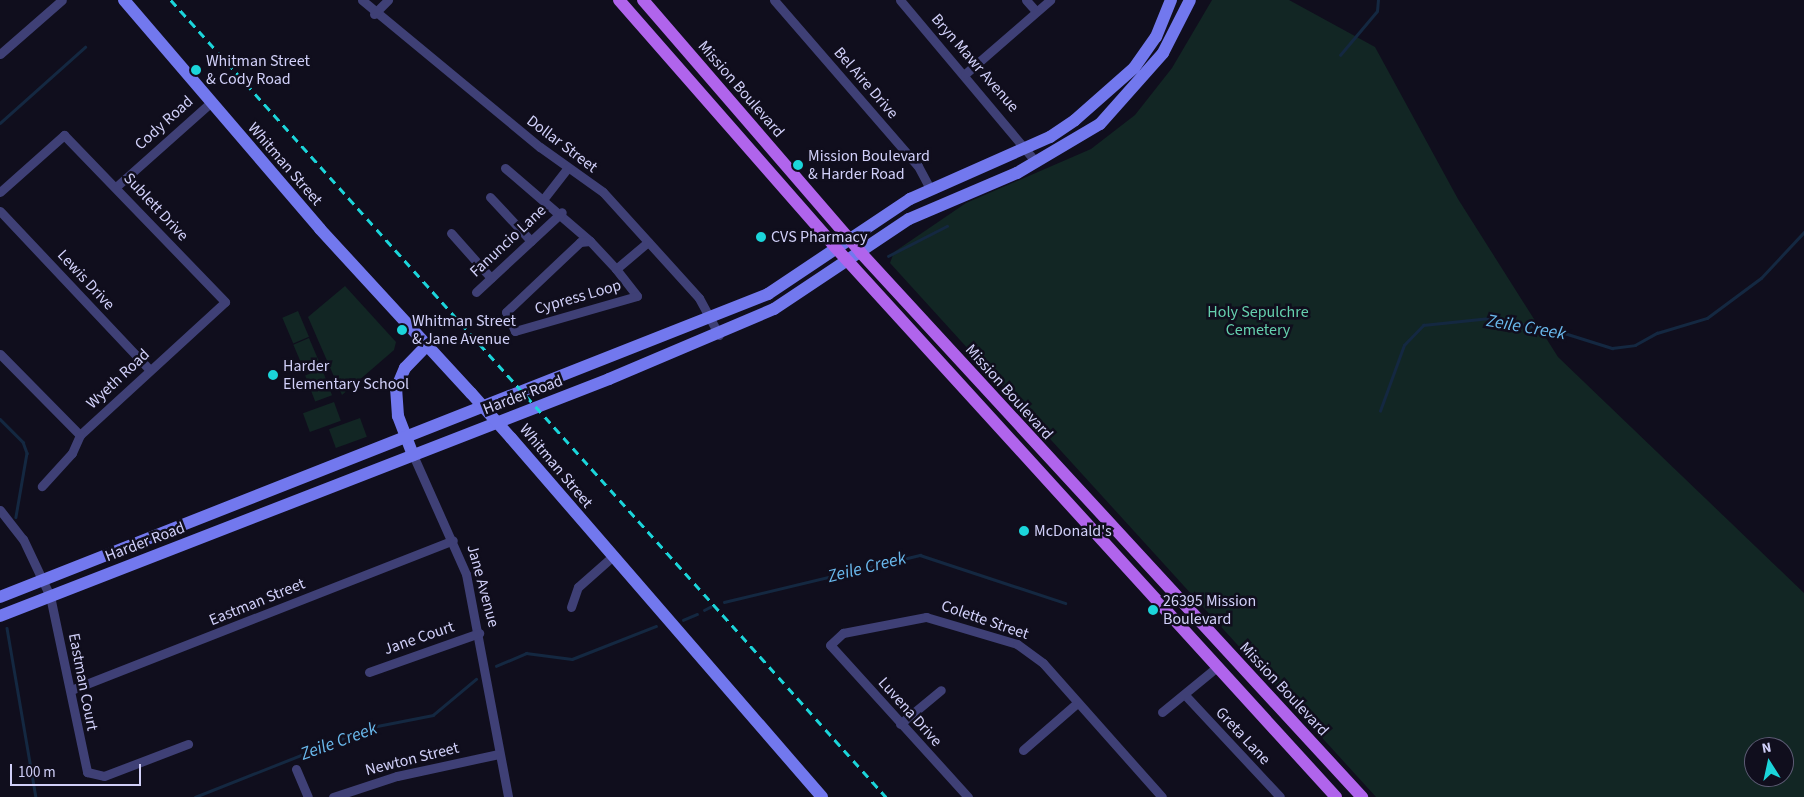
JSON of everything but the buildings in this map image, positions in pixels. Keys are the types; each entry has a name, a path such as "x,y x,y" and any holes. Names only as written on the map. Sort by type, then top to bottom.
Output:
{"main road":[{"name":"Mission Boulevard","path":"619,0 848,262 1336,797"},
{"name":"Mission Boulevard","path":"643,0 850,239 860,253 1362,797"},
{"path":"1038,469 1047,470 1069,494 1088,502"}],"street":[{"path":"0,54 62,0"},
{"name":"Whitman Street","path":"124,0 210,103 511,438 612,557 822,797"},
{"name":"Dollar Street","path":"362,0 374,14 568,168 603,192 699,298 719,335"},
{"path":"374,14 388,0"},
{"name":"Bel Aire Drive","path":"774,0 918,166 931,190"},
{"name":"Bryn Mawr Avenue","path":"900,0 1026,147"},
{"path":"1026,0 1036,12"},
{"path":"965,74 1050,0"},
{"name":"Harder Road","path":"0,598 405,436 710,319 768,294 835,247 931,190 1026,147 1076,120 1134,68 1156,37 1171,0"},
{"name":"Harder Road","path":"0,616 719,335 774,309 848,262 909,219 1036,162 1100,124 1137,87 1176,33 1190,0"},
{"name":"Cody Road","path":"117,186 210,103"},
{"name":"Sublett Drive","path":"0,192 64,135 117,186 225,302"},
{"path":"1026,147 1036,162"},
{"path":"505,168 562,212 590,241"},
{"path":"544,197 568,168"},
{"path":"490,197 531,241"},
{"name":"Lewis Drive","path":"0,211 149,369"},
{"name":"Fanuncio Lane","path":"476,292 562,212"},
{"path":"451,233 490,278"},
{"name":"Cypress Loop","path":"590,241 616,269 637,296 515,331 506,312 580,242 590,241"},
{"name":"Cypress Loop","path":"616,269 648,242"},
{"name":"Wyeth Road","path":"42,486 72,453 80,435 149,369 225,302"},
{"name":"Jane Avenue","path":"427,346 405,368 396,389 405,436 454,540 480,633 499,754 508,797"},
{"path":"0,354 80,435"},
{"name":"Eastman Court","path":"0,510 23,539 50,596 71,690 81,758 95,777 188,744"},
{"name":"Eastman Street","path":"71,690 454,540"},
{"path":"571,606 578,587 612,557"},
{"name":"Colette Street","path":"830,645 843,633 935,618 1017,644 1043,663 1162,797"},
{"name":"Jane Court","path":"369,672 480,633"},
{"name":"Luvena Drive","path":"830,645 968,797"},
{"path":"1162,712 1217,667"},
{"path":"900,724 941,690"},
{"name":"Greta Lane","path":"1185,695 1280,797"},
{"path":"1023,750 1077,702"},
{"name":"Newton Street","path":"333,797 396,776 499,754"},
{"path":"296,768 308,797"}],"green space":[{"name":"Holy Sepulchre Cemetery","path":"1212,0 1289,0 1375,47 1458,199 1558,357 1804,593 1804,797 1376,797 890,263 894,252 966,203 1091,149 1135,115 1172,68"},
{"path":"345,286 396,342 394,350 342,395 308,317"},
{"path":"298,311 309,337 293,343 282,318"},
{"path":"309,338 320,364 304,370 293,345"},
{"path":"322,369 332,395 315,402 305,375"},
{"path":"334,402 341,421 310,432 303,413"},
{"path":"360,418 367,437 336,448 329,429"}],"waterway":[{"path":"1340,55 1377,11 1378,0"},
{"path":"0,123 85,47"},
{"path":"888,256 947,226"},
{"name":"Zeile Creek","path":"1380,411 1404,345 1423,325 1490,318 1558,331 1612,348 1635,345 1657,333 1707,318 1761,278 1804,232"},
{"path":"0,419 23,442 27,453 16,517"},
{"name":"Zeile Creek","path":"724,602 920,555 1065,603"},
{"name":"Zeile Creek","path":"704,610 710,607"},
{"name":"Zeile Creek","path":"683,620 697,614"},
{"name":"Zeile Creek","path":"496,666 526,653 572,659 656,626"},
{"name":"Zeile Creek","path":"7,628 36,797"},
{"name":"Zeile Creek","path":"195,797 372,727 433,715 476,679"}],"railway":[{"path":"171,0 886,797"}],"place":[{"name":"Whitman Street & Cody Road","path":"196,70"},
{"name":"Mission Boulevard & Harder Road","path":"798,165"},
{"name":"CVS Pharmacy","path":"761,237"},
{"name":"Whitman Street & Jane Avenue","path":"402,330"},
{"name":"Harder Elementary School","path":"273,375"},
{"name":"McDonald's","path":"1024,531"},
{"name":"26395 Mission Boulevard","path":"1153,610"}]}
